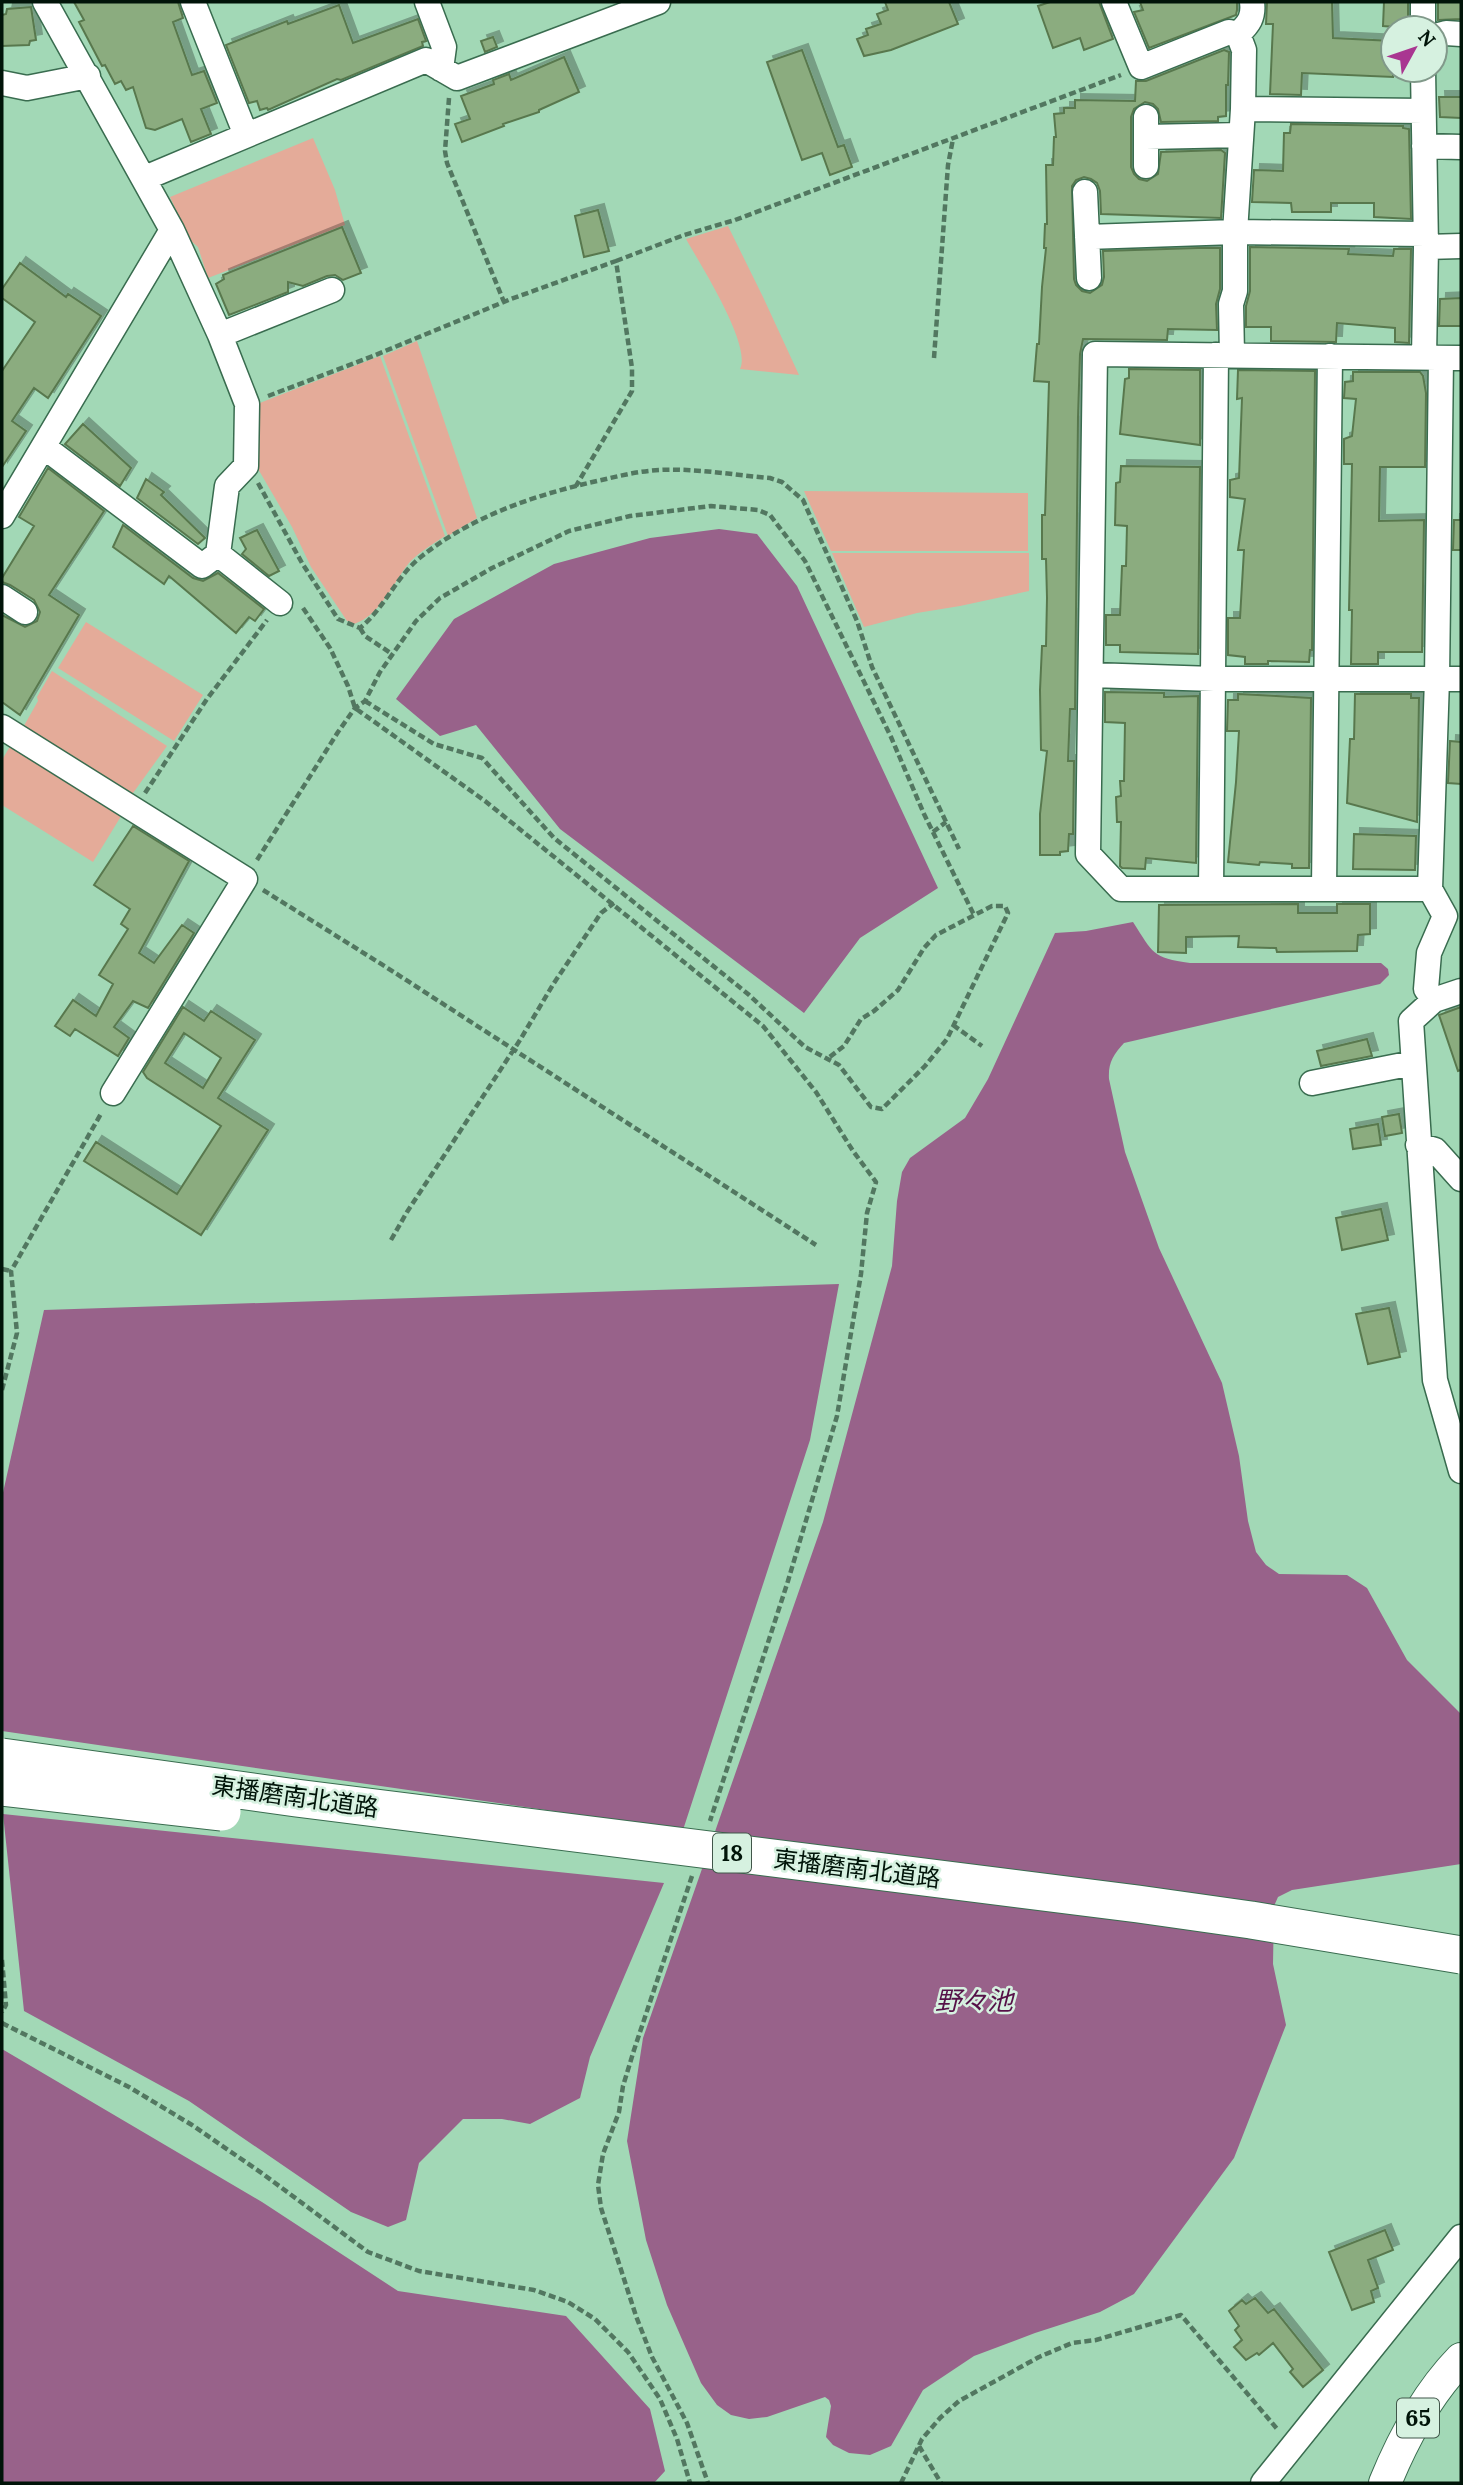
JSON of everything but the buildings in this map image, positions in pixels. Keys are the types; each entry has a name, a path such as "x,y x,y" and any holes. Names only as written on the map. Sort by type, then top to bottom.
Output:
{"highway":[{"name":"東播磨南北道路","path":"2,1757 296,1798 1138,1904 1461,1955"},
{"name":"東播磨南北道路","path":"2,1787 1135,1926 1246,1941 1461,1978"}],"main road":[{"name":"65","path":"1385,2483 1402,2443 1450,2370 1461,2359"}],"street":[{"path":"44,447 202,566 218,554 227,486 246,466 247,404 220,335 172,230 45,2"},
{"path":"193,2 246,135"},
{"path":"427,2 443,47 446,71"},
{"path":"145,178 426,60 457,78 658,2"},
{"path":"1114,2 1141,67 1229,32 1238,34"},
{"path":"1238,34 1249,24 1254,12 1252,2"},
{"path":"1211,889 1224,355 1243,109 1244,50 1238,34"},
{"path":"5,80 27,88 88,76"},
{"path":"1423,84 1426,240 1442,358 1449,679 1430,889 1446,916 1429,953 1426,989 1434,1000"},
{"path":"1243,109 1423,111"},
{"path":"1146,166 1146,127 1241,135"},
{"path":"1424,146 1461,147"},
{"path":"1085,192 1088,278"},
{"path":"2,516 10,483 44,447 172,230"},
{"path":"1087,237 1235,232 1426,240 1461,246"},
{"path":"220,335 332,290"},
{"path":"1430,889 1121,889 1088,854 1096,354 1442,358"},
{"path":"1324,889 1330,356"},
{"path":"218,554 280,603"},
{"path":"2,597 25,612"},
{"path":"1091,676 1214,680 1449,679"},
{"path":"2,727 245,879 113,1093"},
{"path":"1461,991 1434,1000 1411,1021 1435,1380 1461,1471"},
{"path":"1312,1083 1413,1063"},
{"path":"1418,1145 1435,1150 1461,1179"},
{"path":"1263,2483 1461,2236"}],"path":[{"path":"247,404 504,302 684,235 735,220 1141,67"},
{"path":"446,71 447,163 504,302"},
{"path":"934,358 948,165 953,139"},
{"path":"575,486 632,391 632,368 616,261"},
{"path":"246,466 338,619 360,628 365,636 392,654"},
{"path":"360,628 381,607 420,557 468,525 494,512 575,486 656,470 770,478 782,482 803,500 857,621 872,667 959,849"},
{"path":"816,1245 245,879 338,732 355,708 365,701 392,654 416,621 440,598 492,568 569,531 630,516 711,506 758,510 770,515 805,561 974,915"},
{"path":"134,811 207,699 291,592 338,662 355,708 485,801 763,1026 816,1092 876,1182 867,1213 862,1274 837,1416 788,1581 709,1821"},
{"path":"365,701 434,744 482,758 554,838 748,994 805,1047 827,1059 839,1065 871,1107 882,1109 938,1052 1008,913 1005,906 992,906 936,935 924,948 898,990 874,1011 860,1019 844,1046 827,1059"},
{"path":"933,832 946,822"},
{"path":"391,1240 601,913 614,903"},
{"path":"953,1025 982,1046"},
{"path":"2,1390 17,1333 11,1271 113,1093"},
{"path":"2,1269 11,1271"},
{"path":"689,1884 626,2074 619,2112 603,2154 598,2185 601,2208 636,2316 652,2357 687,2423 708,2483"},
{"path":"2,1960 6,2005 2,2012"},
{"path":"2,2023 129,2087 192,2126 263,2174 368,2252 419,2271 534,2290 568,2302 596,2319 628,2352 660,2399 677,2440 690,2483"},
{"path":"901,2483 919,2446 940,2418 959,2401 1039,2357 1072,2343 1096,2340 1181,2315 1291,2446"},
{"path":"919,2446 941,2483"}],"shaded area":[{"path":"313,138 335,190 345,225 208,278 198,247 190,240 170,197"},
{"path":"728,226 799,375 740,369 742,358 732,324 686,239"},
{"path":"417,341 477,518 448,536 383,356"},
{"path":"380,356 445,536 413,559 372,614 354,624 347,621 311,567 292,527 254,462 252,406"},
{"path":"804,491 1028,493 1028,551 831,551"},
{"path":"832,553 1029,553 1029,591 917,613 864,627"},
{"path":"86,622 203,695 174,741 58,668"},
{"path":"52,671 167,746 128,800 21,731"},
{"path":"12,743 123,813 93,862 2,805 2,760"}],"water":[{"path":"719,529 757,534 797,586 938,888 860,938 804,1013 560,829 476,725 440,736 396,699 454,619 554,564 650,538"},
{"name":"野々池","path":"1133,922 1155,952 1177,961 1381,963 1388,969 1389,975 1380,984 1124,1043 1112,1060 1109,1079 1125,1152 1159,1248 1222,1383 1239,1456 1248,1521 1256,1552 1266,1565 1279,1574 1347,1575 1367,1588 1407,1660 1461,1714 1461,1864 1292,1890 1278,1897 1274,1906 1273,1964 1286,2025 1234,2158 1134,2294 1100,2312 974,2356 923,2390 891,2446 870,2455 849,2453 833,2445 826,2437 831,2406 825,2397 767,2417 749,2419 731,2415 717,2405 701,2383 667,2305 646,2240 627,2141 643,2038 823,1522 892,1266 902,1172 910,1158 965,1118 988,1079 1055,933 1086,931"},
{"path":"839,1284 810,1440 683,1830 2,1731 2,1497 44,1310"},
{"path":"3,1814 664,1883 590,2057 580,2098 530,2124 502,2119 463,2119 419,2163 406,2220 388,2227 351,2212 189,2101 24,2011"},
{"path":"2,2049 262,2202 398,2291 566,2316 650,2409 665,2471 654,2483 2,2483"}]}
